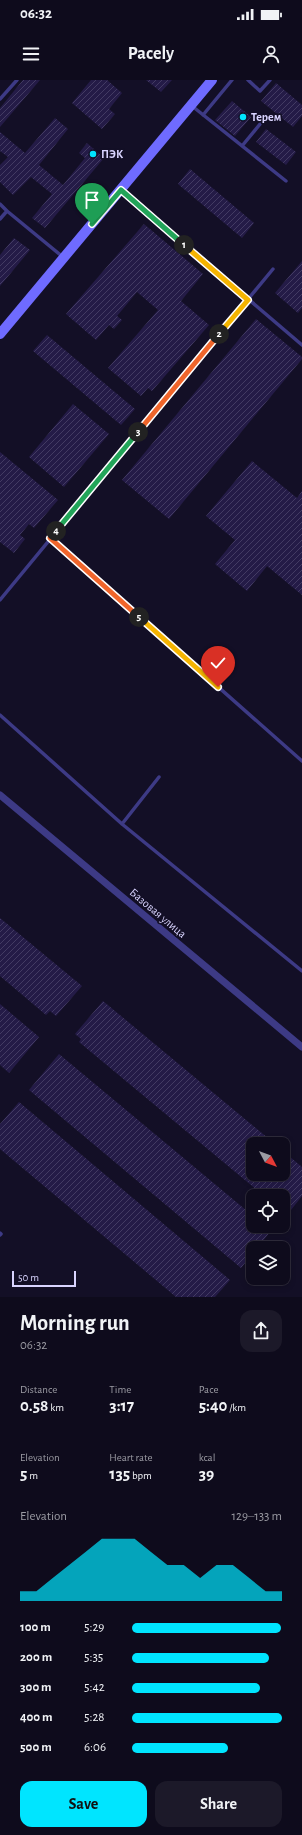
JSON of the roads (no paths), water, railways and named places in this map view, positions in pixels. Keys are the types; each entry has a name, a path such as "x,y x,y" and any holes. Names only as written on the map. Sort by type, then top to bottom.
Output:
{"main road":[{"path":"0,334 212,80"}],"street":[{"name":"Базовая улица","path":"0,795 302,1047"}],"lane":[{"path":"0,99 17,80"},
{"path":"203,115 232,80"},
{"path":"248,80 260,91 270,80"},
{"path":"191,105 286,181"},
{"path":"242,146 265,118"},
{"path":"121,190 302,345"},
{"path":"0,204 6,211 64,258"},
{"path":"0,219 6,211"},
{"path":"0,600 273,269"},
{"path":"50,538 302,761"},
{"path":"0,715 122,824 302,971"},
{"path":"122,824 159,777"}],"place":[{"name":"Терем","path":"243,117"},
{"name":"ПЭК","path":"93,154"}]}
